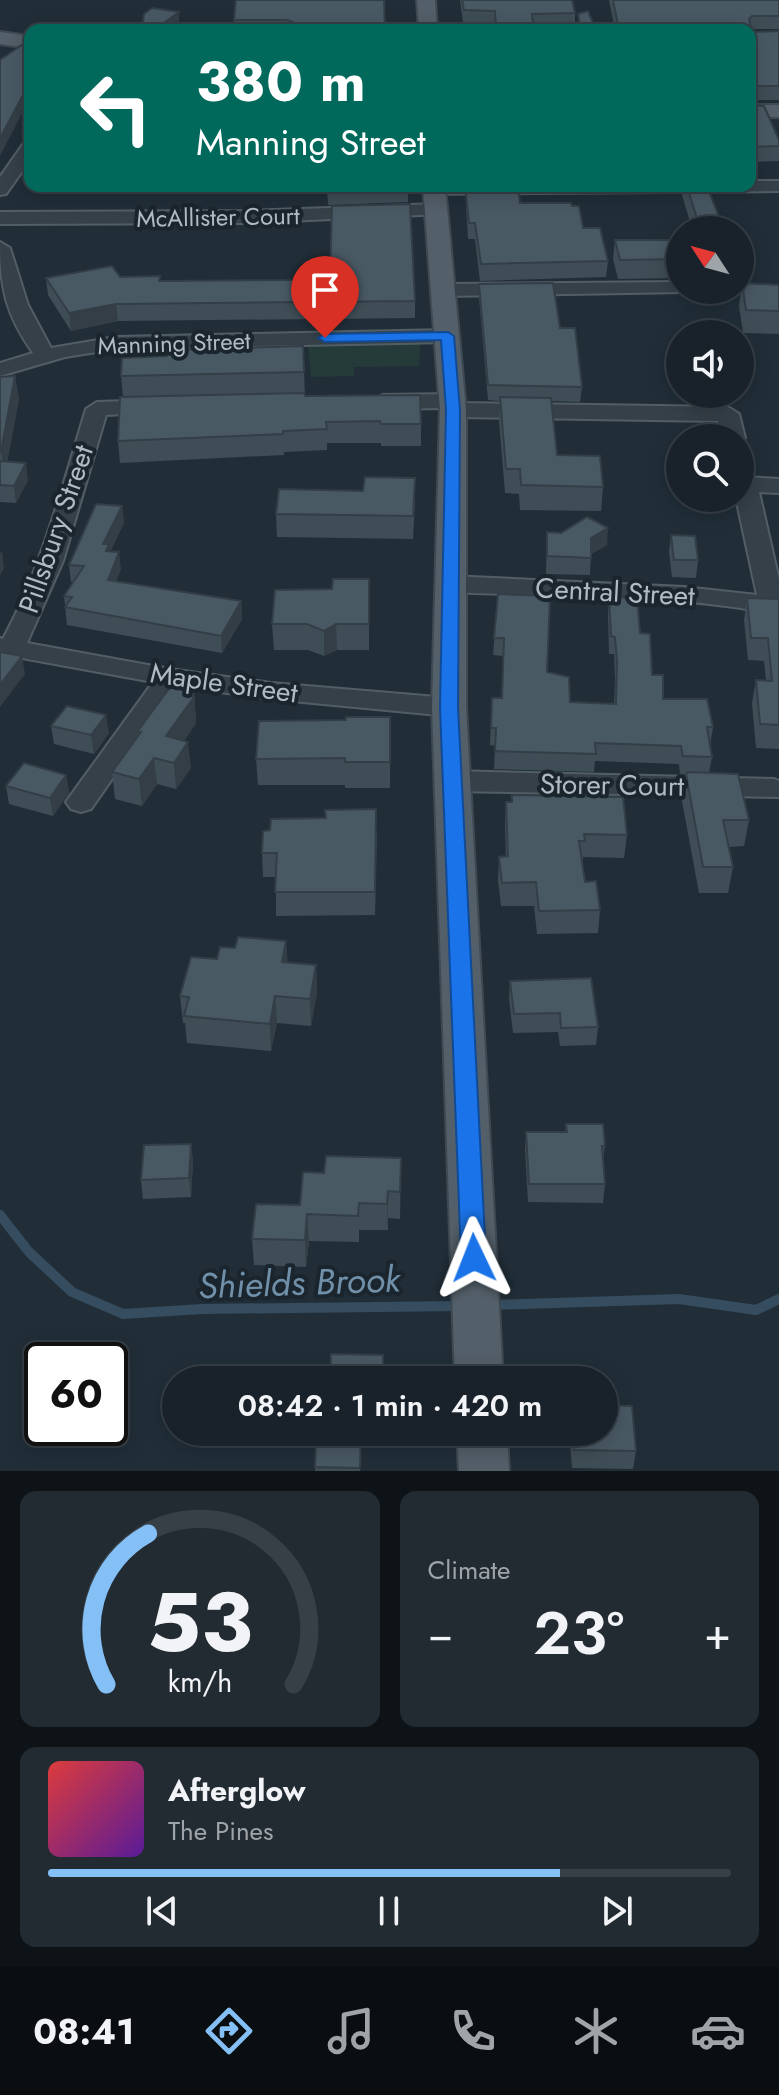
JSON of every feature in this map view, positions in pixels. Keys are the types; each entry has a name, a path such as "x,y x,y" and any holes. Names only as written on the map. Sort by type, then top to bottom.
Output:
{"main road":[{"path":"426,0 428,24"},
{"path":"0,38 24,41"},
{"path":"756,111 779,111"},
{"path":"435,195 452,405 449,584 451,781 478,1366"},
{"path":"483,1446 484,1471"}],"street":[{"path":"1,187 24,159"},
{"name":"McAllister Court","path":"756,187 779,186"},
{"name":"McAllister Court","path":"0,218 245,217 435,195 550,192"},
{"path":"0,248 13,289 37,345 46,356"},
{"path":"444,290 666,288"},
{"name":"Manning Street","path":"0,370 84,347 163,341 448,345"},
{"path":"358,403 728,414 730,424"},
{"name":"Pillsbury Street","path":"5,647 26,619 44,573 75,486 97,409 175,407"},
{"path":"754,477 779,486"},
{"path":"752,512 775,606"},
{"name":"Central Street","path":"449,584 684,595 775,606"},
{"name":"Maple Street","path":"5,647 170,677 271,691 449,707"},
{"path":"81,802 170,677"},
{"name":"Storer Court","path":"451,781 774,789"}],"green space":[{"path":"420,344 419,366 354,367 354,376 311,377 308,346"}],"building":[{"path":"236,0 384,0 385,24 234,20"},
{"path":"462,0 572,0 575,13 532,14 533,24 496,24 495,11 464,10"},
{"path":"613,0 779,0 779,16 752,16 750,24 618,24"},
{"path":"152,8 179,12 162,24 143,24 144,14"},
{"path":"588,11 593,24 580,24 578,14"},
{"path":"779,31 779,86 756,86 756,32"},
{"path":"24,43 24,93 0,138 0,60"},
{"path":"756,105 764,106 779,146 756,147"},
{"path":"466,192 519,192 520,203 571,203 572,206 579,206 583,228 600,228 608,261 481,264 475,223 469,223"},
{"path":"689,192 709,192 719,216 696,216"},
{"path":"410,204 415,301 116,304 69,313 46,278 112,266 120,277 160,276 159,281 297,280 297,276 330,276 332,206"},
{"path":"615,240 666,240 666,259 620,260"},
{"path":"553,283 560,328 575,328 582,387 488,385 479,284"},
{"path":"754,284 779,285 779,311 746,310 745,304 754,304"},
{"path":"303,346 304,372 121,376 122,358 167,356 167,350"},
{"path":"15,376 1,451 0,452 0,377"},
{"path":"304,393 305,396 420,395 421,424 326,422 327,429 283,431 283,434 118,441 120,397"},
{"path":"500,397 551,398 557,455 600,456 603,487 521,485 520,469 506,469"},
{"path":"0,461 26,463 14,486 0,485"},
{"path":"365,477 415,478 413,516 276,514 279,489 363,491"},
{"path":"96,504 122,506 103,544 109,544 106,551 119,552 108,580 241,601 221,636 65,607 72,597 64,596 84,566 69,565"},
{"path":"587,517 608,528 591,538 591,558 547,556 547,532 561,533"},
{"path":"671,535 695,536 698,560 674,560"},
{"path":"333,579 369,579 369,624 336,624 324,631 307,624 272,624 275,590 332,589"},
{"path":"498,594 550,596 547,672 569,677 570,702 616,704 617,662 615,637 611,636 609,597 637,598 640,633 650,634 652,675 663,675 663,699 707,699 713,727 707,727 712,757 683,756 681,746 595,743 596,754 495,751 496,728 491,728 492,698 502,698 504,638 494,638"},
{"path":"747,598 779,599 779,725 760,724 756,680 772,681 768,638 751,638"},
{"path":"0,652 22,656 0,685"},
{"path":"173,687 194,692 191,696 194,697 166,736 188,742 174,763 154,758 139,779 112,772 141,732 137,732"},
{"path":"67,706 106,715 91,735 51,726"},
{"path":"346,717 390,717 390,762 345,762 345,758 256,759 259,721 346,720"},
{"path":"24,763 66,775 50,798 6,786"},
{"path":"688,772 738,774 749,820 723,820 733,867 703,867"},
{"path":"512,795 623,797 627,835 584,834 585,841 579,841 585,882 596,881 600,910 539,911 536,882 502,883 499,857 508,856 506,802 512,802"},
{"path":"376,809 375,892 275,892 277,853 262,853 263,831 270,830 271,819 326,818 325,810"},
{"path":"238,937 286,941 282,962 316,965 310,999 275,996 270,1024 184,1016 189,997 180,996 191,957 217,959 220,947 235,948"},
{"path":"591,978 598,1027 561,1028 560,1013 514,1014 510,981"},
{"path":"566,1124 603,1124 605,1184 529,1184 526,1132 567,1132"},
{"path":"191,1144 189,1178 141,1180 144,1145"},
{"path":"326,1156 401,1158 400,1192 388,1191 387,1204 359,1203 358,1216 307,1214 305,1240 252,1239 256,1204 300,1205 303,1172 324,1173"},
{"path":"331,1354 383,1355 383,1366 331,1366"},
{"path":"618,1406 632,1406 636,1451 574,1450 574,1446 618,1446"},
{"path":"316,1446 361,1446 360,1468 315,1467"}],"waterway":[{"name":"Shields Brook","path":"0,1215 29,1252 72,1292 123,1314 202,1309 461,1306"},
{"name":"Shields Brook","path":"490,1305 679,1299 756,1310 779,1299"}],"route":[{"path":"325,338 448,336 453,410 449,584 451,781 474,1258"}]}
